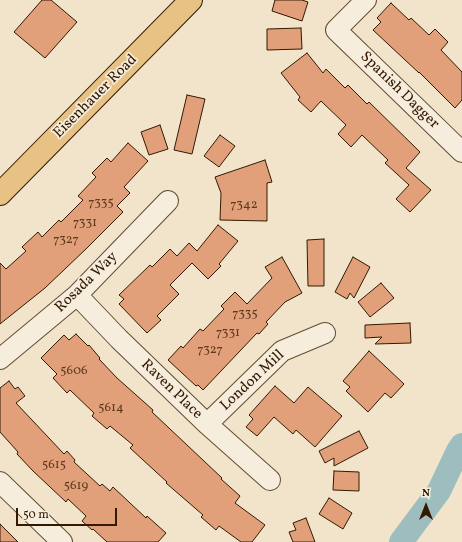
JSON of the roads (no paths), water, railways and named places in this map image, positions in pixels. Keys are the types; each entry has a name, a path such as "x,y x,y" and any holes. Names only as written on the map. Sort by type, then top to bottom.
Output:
{"main road":[{"name":"Eisenhauer Road","path":"0,194 191,0"}],"street":[{"name":"Spanish Dagger","path":"366,0 336,30 462,152"},
{"name":"Rosada Way","path":"0,359 77,295 168,201"},
{"name":"Raven Place","path":"77,295 118,339 207,424 270,480"},
{"name":"London Mill","path":"207,424 282,350 325,333"},
{"path":"0,482 62,542"}],"waterway":[{"path":"401,542 439,491 462,445"}]}
